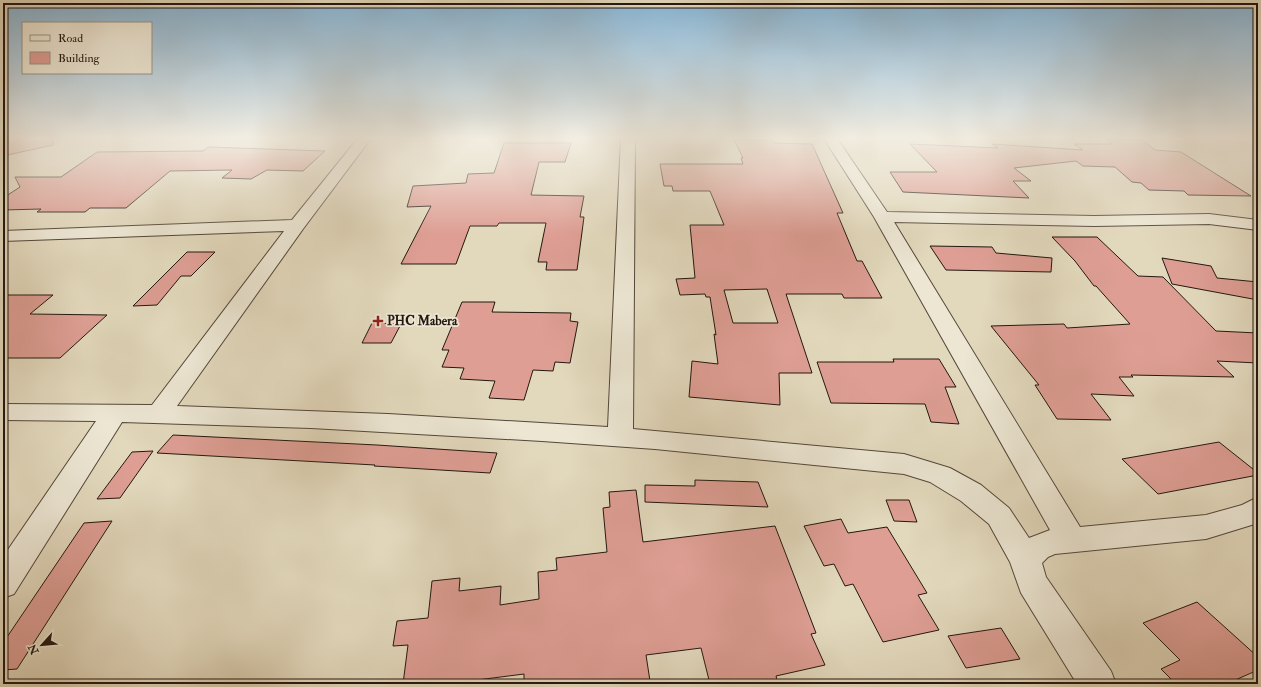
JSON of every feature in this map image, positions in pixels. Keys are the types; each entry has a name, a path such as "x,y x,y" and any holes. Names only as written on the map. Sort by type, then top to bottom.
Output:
{"street":[{"path":"159,413 297,225 341,169"},
{"path":"620,438 627,169"},
{"path":"850,169 882,217 1070,539"},
{"path":"882,217 1094,220 1209,219 1258,225"},
{"path":"3,236 297,225"},
{"path":"3,412 159,413 399,424 620,438 904,464 940,475 971,493 999,516 1025,559 1032,583 1098,684"},
{"path":"3,584 115,412"},
{"path":"1025,559 1037,548 1053,542 1070,539 1206,527 1251,514 1258,509"}],"building":[{"path":"72,169 305,169 303,171 267,170 251,179 222,178 232,170 170,171 126,208 90,208 85,212 37,212 41,209 3,210 3,198 20,187 15,177 61,177"},
{"path":"495,169 537,169 531,195 584,196 580,217 584,217 577,270 546,270 547,262 538,262 546,223 499,223 497,226 470,226 456,264 401,264 431,206 407,207 413,186 466,183 468,174 494,173"},
{"path":"661,169 823,169 843,213 837,213 857,261 862,261 882,298 844,298 842,294 786,294 812,373 779,373 780,405 689,397 692,361 718,364 714,334 716,335 710,297 706,297 705,294 680,295 676,279 695,278 690,225 724,225 710,191 673,191 672,186 664,186","holes":["767,289 778,323 733,323 724,290"]},
{"path":"934,169 1015,169 1031,181 1013,181 1029,198 903,192 890,172 937,172"},
{"path":"1117,169 1208,169 1251,196 1188,195 1184,191 1149,190 1141,183 1132,182"},
{"path":"1052,237 1097,237 1138,276 1163,277 1216,331 1258,333 1258,363 1217,361 1234,377 1131,375 1133,377 1119,377 1134,396 1091,394 1111,420 1057,419 1035,385 1039,385 991,326 1064,324 1067,328 1130,324 1096,286 1094,286 1075,261"},
{"path":"930,246 992,247 996,253 1052,258 1051,272 946,270"},
{"path":"187,252 215,252 191,276 181,276 157,305 133,306"},
{"path":"1162,258 1211,266 1217,278 1258,282 1258,300 1172,284"},
{"path":"3,295 53,295 30,314 107,315 60,358 3,358"},
{"path":"462,302 495,302 492,312 571,313 570,321 578,322 570,363 555,362 553,371 533,370 524,400 489,398 495,381 460,379 464,368 442,367 449,350 442,350"},
{"path":"372,323 401,324 391,343 362,343"},
{"path":"893,359 939,359 956,387 945,387 959,424 931,422 925,404 831,403 817,362 894,362"},
{"path":"173,435 377,445 497,453 490,473 157,453"},
{"path":"1219,442 1258,473 1258,475 1158,494 1122,459"},
{"path":"153,451 120,498 97,499 132,452"},
{"path":"695,480 758,482 768,507 645,502 645,485 695,486"},
{"path":"636,490 643,542 775,526 816,633 811,634 825,665 776,676 778,684 710,684 701,648 646,655 650,681 625,684 524,684 524,674 446,684 403,684 408,645 393,646 397,621 428,618 432,581 460,578 459,591 501,586 500,605 539,599 538,572 557,570 556,558 607,552 603,508 610,507 609,492"},
{"path":"886,500 909,500 917,522 894,521"},
{"path":"841,519 848,533 887,527 927,593 918,595 939,630 883,642 853,584 845,586 834,564 824,566 804,526"},
{"path":"112,521 17,669 3,670 3,643 84,523"},
{"path":"1197,602 1258,657 1258,670 1226,684 1176,684 1161,669 1180,660 1143,623"},
{"path":"1001,628 1020,659 966,668 948,636"}],"place":[{"name":"PHC Mabera","path":"378,321"}]}
